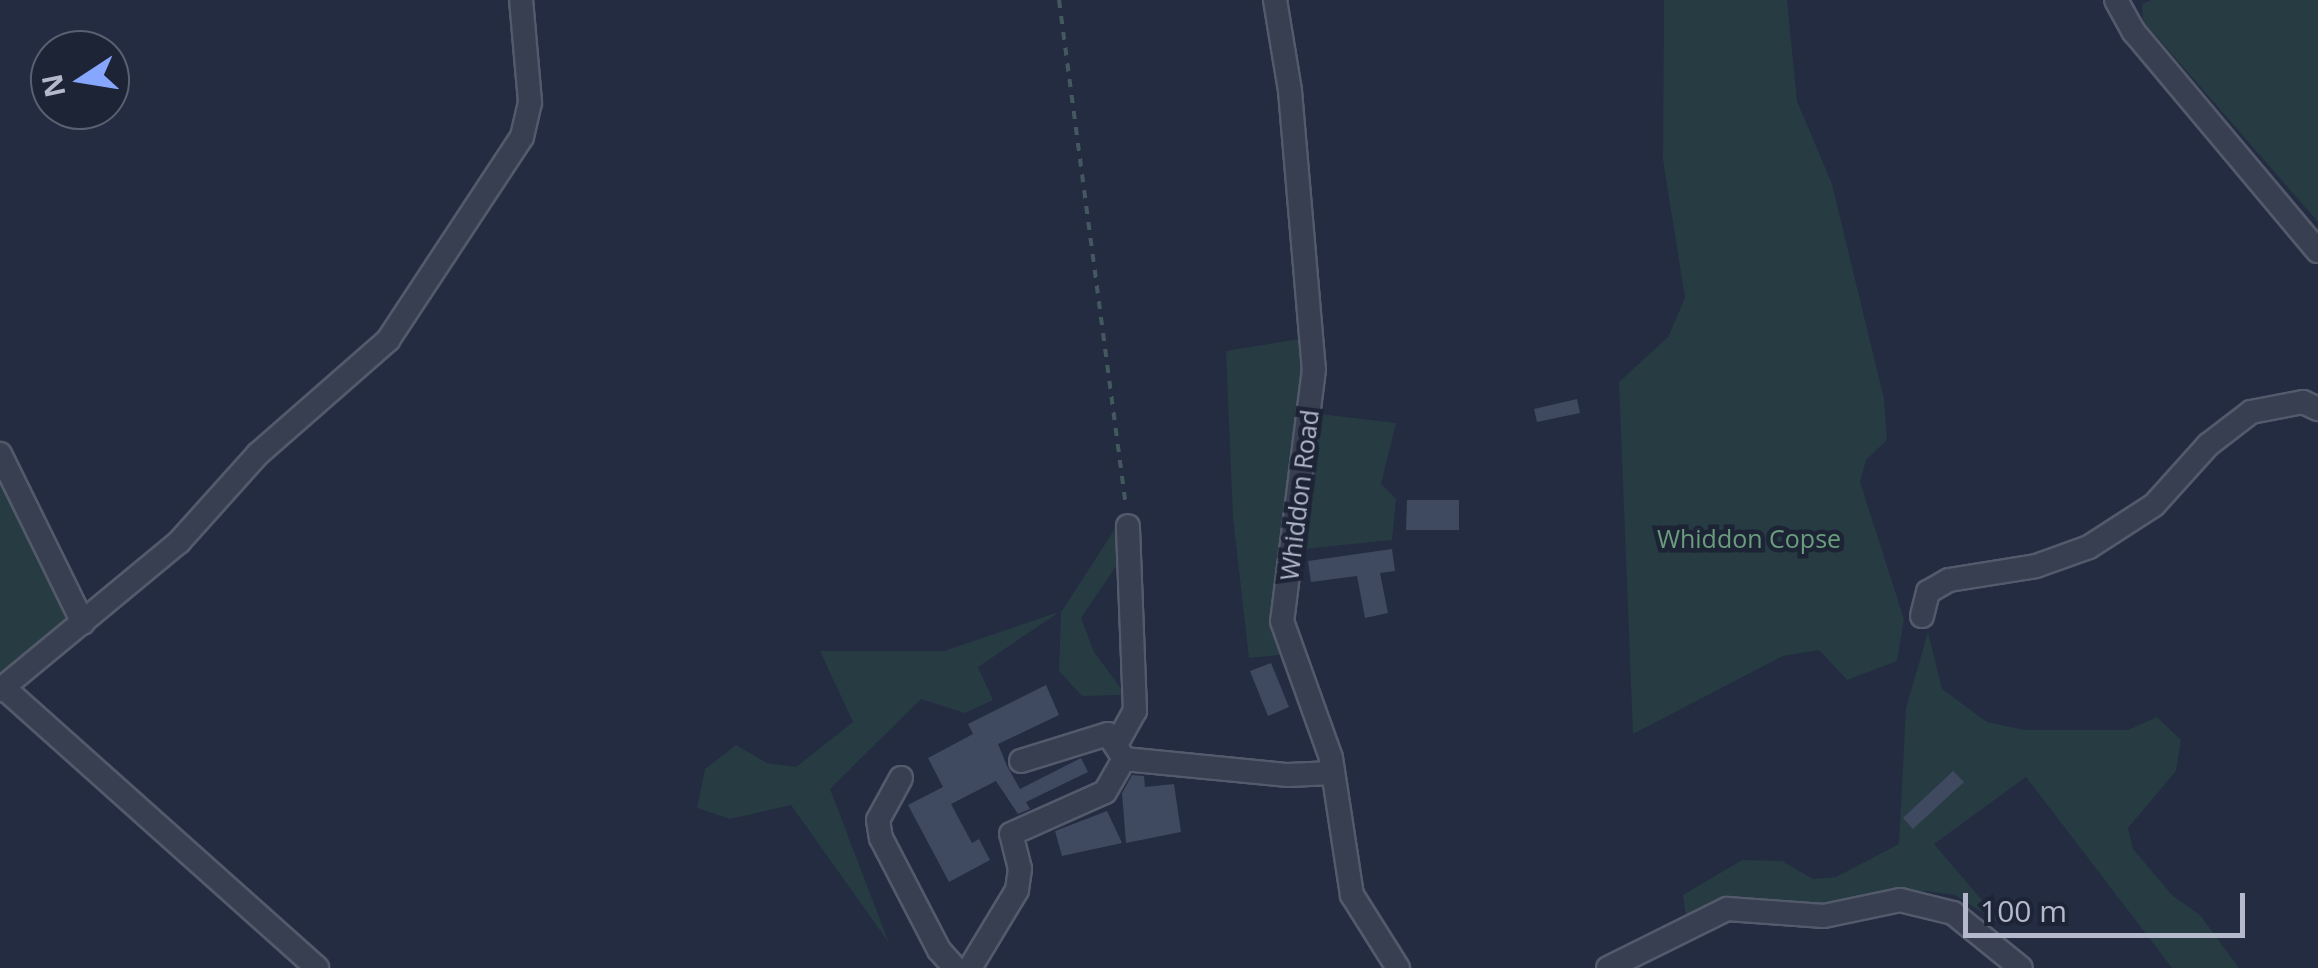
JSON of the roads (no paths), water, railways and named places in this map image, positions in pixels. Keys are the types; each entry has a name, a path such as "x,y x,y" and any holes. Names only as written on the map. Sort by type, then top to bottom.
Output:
{"street":[{"path":"317,968 2,689 179,542 258,454 388,340 522,138 530,102 521,0"},
{"name":"Whiddon Road","path":"1275,0 1290,91 1314,369 1282,621 1332,773 1352,895 1398,968"},
{"path":"2116,0 2134,32 2318,251"},
{"path":"1922,616 1928,592 1950,580 2036,566 2089,548 2154,504 2208,445 2251,412 2303,402 2318,409"},
{"path":"0,454 83,624"},
{"path":"970,968 1017,890 1020,870 1010,834 1104,792 1120,751 1134,710 1128,526"},
{"path":"1021,760 1108,734 1120,751 1288,776 1332,773"},
{"path":"901,778 878,820 880,838 939,950 955,968"},
{"path":"1608,968 1727,908 1824,916 1900,900 1954,913 2021,968"}],"park label":[{"name":"Whiddon Copse","path":"1749,538"}]}
